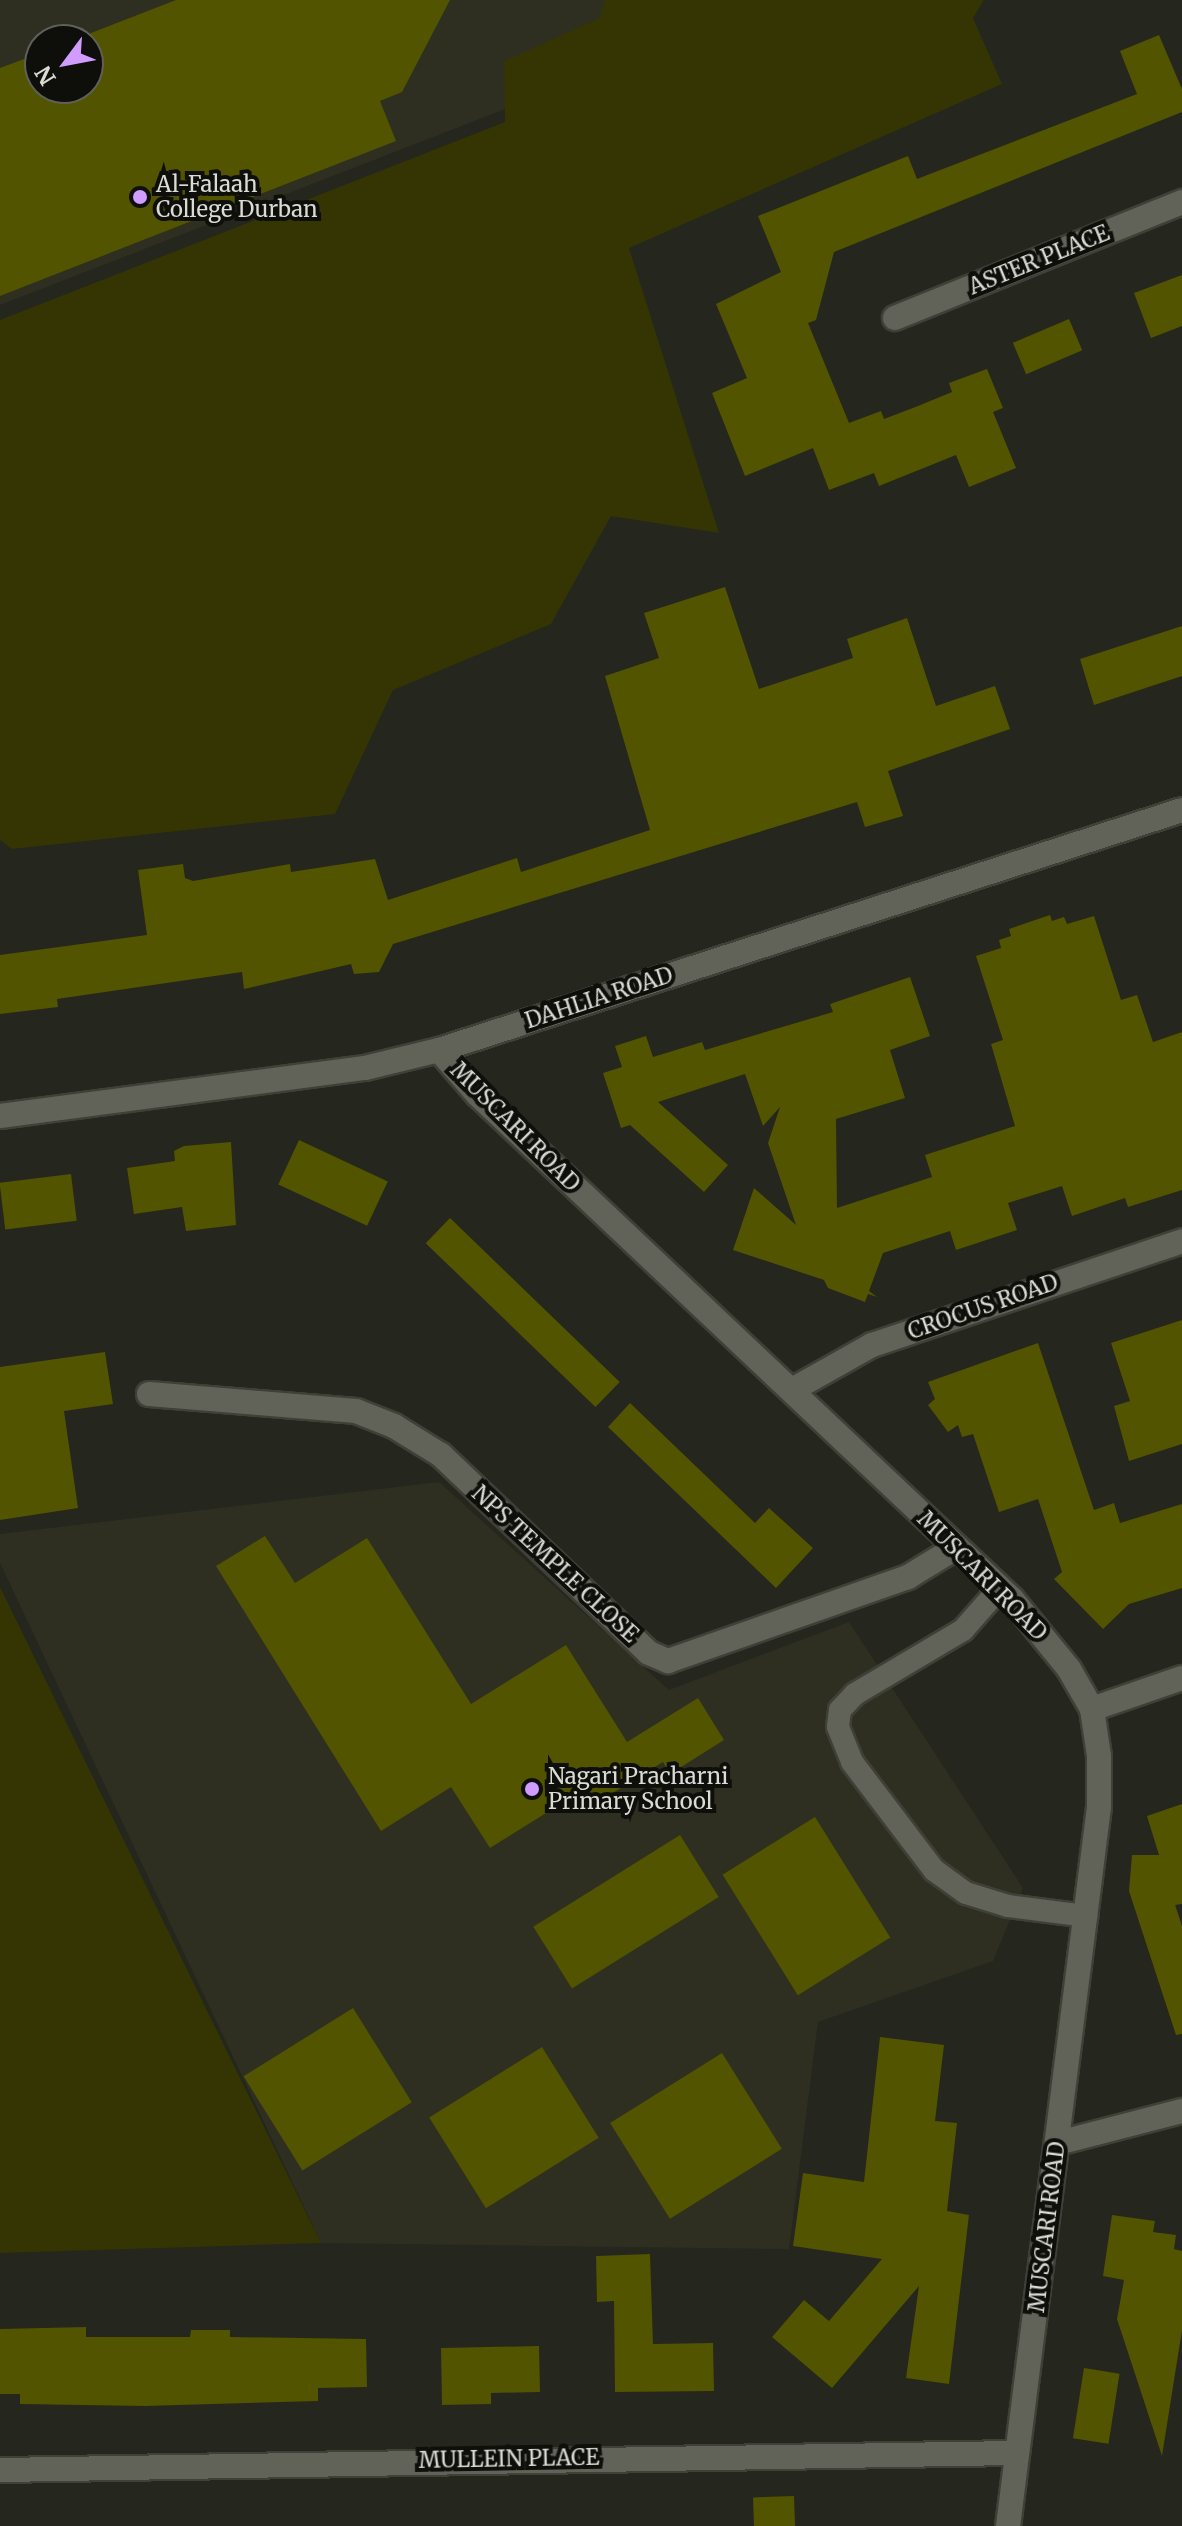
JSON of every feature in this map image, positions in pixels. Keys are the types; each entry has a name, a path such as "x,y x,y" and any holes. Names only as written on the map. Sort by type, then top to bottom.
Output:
{"street":[{"name":"ASTER PLACE","path":"895,318 1182,202"},
{"name":"DAHLIA ROAD","path":"0,1116 365,1068 439,1050 1182,810"},
{"name":"MUSCARI ROAD","path":"439,1050 477,1094 1000,1588 1050,1644 1092,1709 1099,1756 1099,1807 1008,2526"},
{"name":"CROCUS ROAD","path":"792,1390 872,1345 1182,1241"},
{"name":"NPS TEMPLE CLOSE","path":"149,1394 356,1411 394,1426 441,1455 649,1653 668,1661 908,1577 957,1547"},
{"path":"1092,1709 1182,1678"},
{"path":"1058,2143 1182,2111"},
{"name":"MULLEIN PLACE","path":"0,2470 1017,2453"}],"lane":[{"path":"1000,1588 963,1630 855,1694 840,1710 838,1727 852,1762 934,1870 980,1897 1086,1916"}],"shaded area":[{"name":"Al-Falaah College Durban","path":"0,0 787,0 0,305"},
{"path":"605,0 984,0 973,18 1002,84 629,248 719,533 611,516 551,624 393,690 335,814 12,849 0,840 0,320 505,122 504,61 600,18"},
{"name":"Nagari Pracharni Primary School","path":"439,1482 669,1690 849,1622 1023,1888 993,1961 818,2022 789,2249 321,2243 0,1563 0,1534"},
{"path":"0,1587 239,2076 321,2243 0,2253"}],"building":[{"name":"Al-Falaah College Durban","path":"176,0 450,0 402,92 380,101 396,141 0,296 0,68 24,59 24,104 104,104 104,28"},
{"path":"1159,35 1182,89 1182,112 834,252 816,320 808,323 849,423 881,411 884,419 918,406 952,392 949,383 987,369 1003,408 993,412 1016,468 969,487 956,455 879,486 874,473 829,490 813,448 745,476 712,393 747,378 716,304 781,272 758,216 908,156 917,179 1137,94 1120,51"},
{"path":"1182,275 1182,326 1151,338 1134,293"},
{"path":"1069,319 1082,350 1026,374 1013,343"},
{"path":"725,587 759,689 853,658 847,639 907,618 936,706 995,686 1010,729 888,771 903,816 865,827 857,802 393,944 379,972 354,974 351,964 244,989 242,972 57,999 58,1007 0,1014 0,955 147,935 138,870 183,864 185,878 193,881 290,864 291,872 375,859 388,900 517,858 521,872 650,830 605,676 659,658 644,613"},
{"path":"1182,626 1182,676 1094,705 1080,659"},
{"path":"1050,915 1052,921 1064,917 1067,924 1094,916 1121,1000 1137,995 1153,1042 1182,1032 1182,1190 1128,1207 1125,1198 1072,1216 1062,1186 1008,1203 1017,1230 956,1250 950,1231 883,1253 869,1291 877,1297 868,1294 865,1302 828,1288 824,1280 733,1250 754,1188 796,1225 768,1143 780,1107 763,1126 745,1074 658,1102 728,1165 704,1192 630,1125 621,1128 603,1073 622,1067 615,1046 646,1036 653,1057 702,1042 705,1050 833,1012 830,1004 910,977 930,1036 890,1050 905,1098 836,1119 837,1208 932,1177 925,1155 1015,1126 991,1044 1003,1040 976,956 1001,948 999,940 1011,936 1009,929"},
{"path":"299,1140 388,1181 367,1226 278,1184"},
{"path":"231,1142 236,1225 186,1231 182,1207 134,1214 127,1168 175,1161 174,1151 184,1146"},
{"path":"71,1174 77,1221 5,1229 0,1183"},
{"path":"450,1218 620,1382 595,1407 426,1243"},
{"path":"1182,1320 1182,1444 1129,1461 1114,1406 1130,1401 1111,1343"},
{"path":"1038,1343 1094,1510 1114,1503 1120,1523 1182,1504 1182,1588 1129,1604 1103,1629 1054,1579 1062,1572 1038,1499 999,1512 973,1434 962,1437 958,1425 948,1432 928,1405 935,1399 928,1382"},
{"path":"105,1352 113,1404 64,1411 78,1508 0,1520 0,1367"},
{"path":"630,1403 755,1523 769,1508 813,1548 776,1588 608,1427"},
{"path":"265,1536 295,1583 367,1538 471,1704 566,1645 627,1742 698,1698 724,1740 670,1774 663,1762 585,1810 575,1795 490,1848 451,1787 381,1831 216,1566"},
{"path":"1182,1804 1182,1904 1175,1905 1182,1926 1182,2034 1176,2035 1129,1891 1132,1855 1159,1855 1147,1816"},
{"path":"815,1817 890,1937 798,1995 723,1875"},
{"path":"680,1835 719,1897 572,1989 533,1927"},
{"path":"353,2008 412,2102 302,2170 244,2076"},
{"path":"880,2037 944,2045 935,2121 957,2123 947,2211 969,2215 949,2384 906,2378 919,2286 832,2388 772,2337 804,2300 829,2321 882,2259 793,2246 803,2173 864,2182"},
{"path":"542,2047 599,2138 486,2208 429,2117"},
{"path":"722,2053 782,2149 670,2219 610,2123"},
{"path":"1112,2215 1155,2221 1153,2232 1176,2235 1174,2249 1182,2251 1182,2330 1162,2456 1117,2319 1124,2280 1103,2276"},
{"path":"650,2254 653,2344 713,2343 714,2391 615,2392 614,2301 597,2302 596,2256"},
{"path":"86,2327 86,2337 190,2337 191,2330 230,2330 230,2337 366,2339 367,2387 318,2388 318,2401 145,2406 20,2404 20,2394 0,2394 0,2329"},
{"path":"539,2346 540,2392 491,2393 491,2404 442,2405 441,2348"},
{"path":"1084,2368 1120,2374 1108,2444 1073,2438"},
{"path":"794,2496 795,2526 754,2526 753,2497"}],"place":[{"name":"Al-Falaah College Durban","path":"140,197"},
{"name":"Nagari Pracharni Primary School","path":"532,1789"}]}
